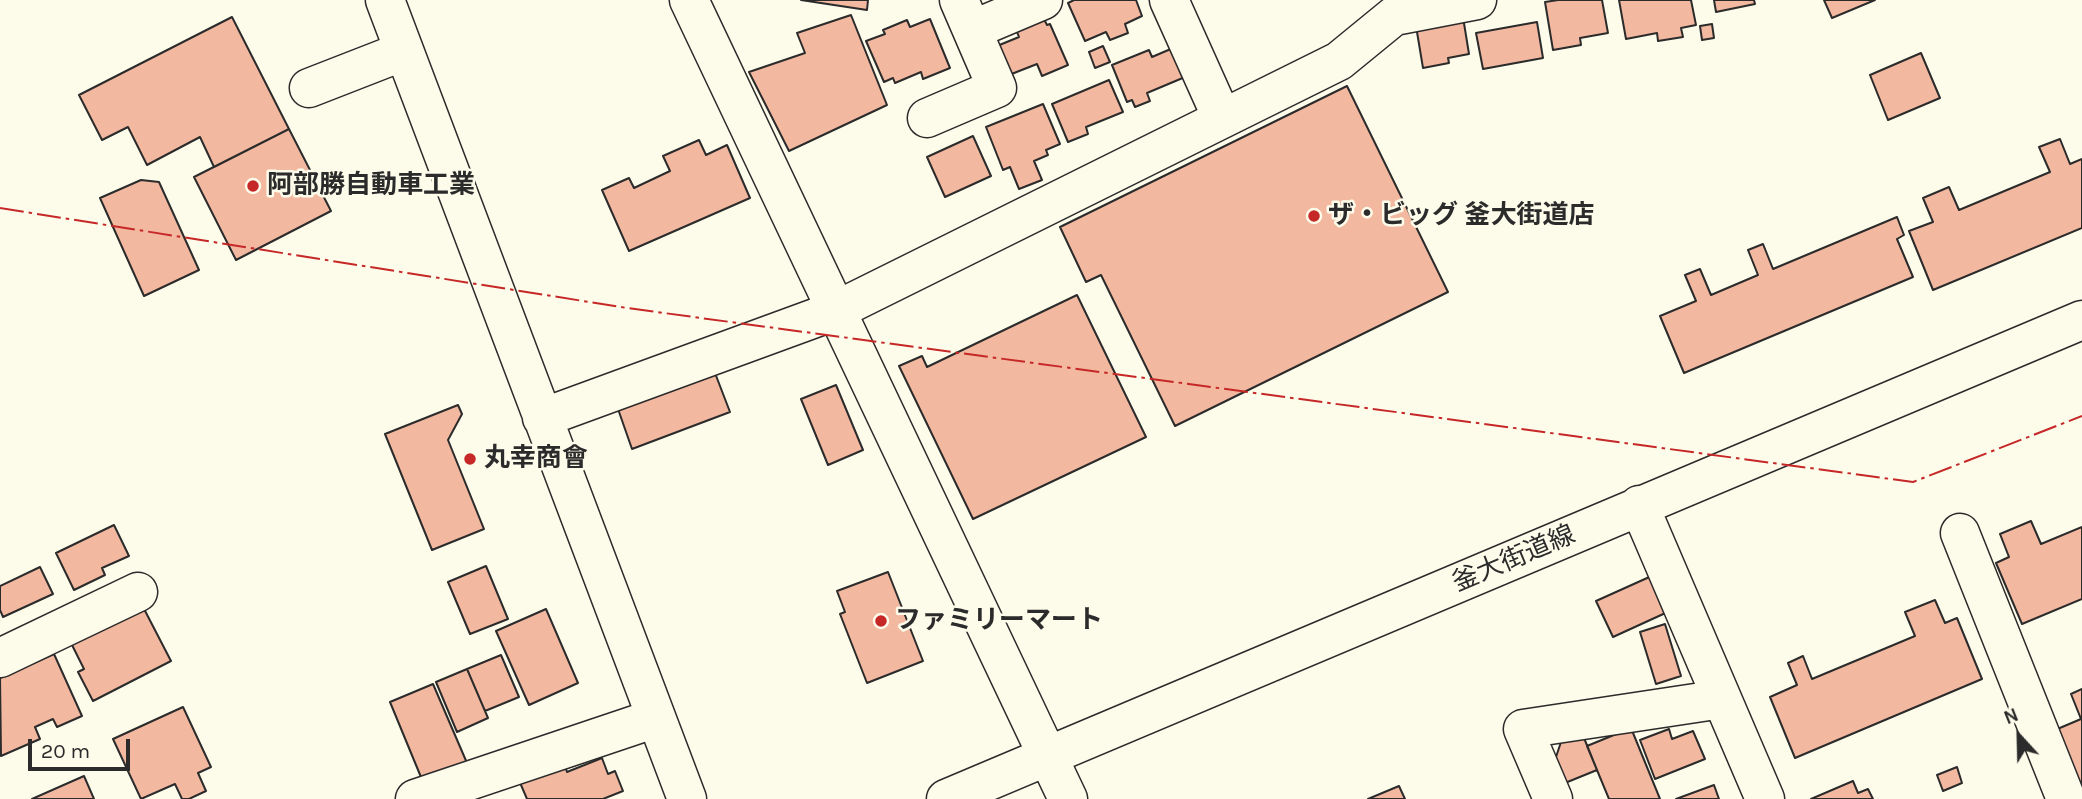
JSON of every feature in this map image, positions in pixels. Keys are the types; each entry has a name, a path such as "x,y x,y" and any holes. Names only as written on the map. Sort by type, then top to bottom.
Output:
{"street":[{"path":"385,0 687,799"},
{"path":"689,0 1068,799"},
{"path":"927,118 997,88 965,15 1043,0"},
{"path":"1169,0 1222,118"},
{"path":"542,418 837,310 1339,61 1394,16 1417,5 1477,0"},
{"path":"309,88 404,51"},
{"name":"釜大街道線","path":"946,799 2082,320"},
{"path":"1639,505 1765,799"},
{"path":"1959,533 2066,799"},
{"path":"0,658 138,592"},
{"path":"1553,799 1523,729 1722,699"},
{"path":"415,799 656,718"}],"building":[{"path":"801,0 868,0 867,10"},
{"path":"1074,0 1136,0 1142,16 1125,24 1128,33 1110,40 1106,32 1085,41 1068,3"},
{"path":"1602,0 1608,33 1580,38 1581,45 1553,50 1545,2"},
{"path":"1619,0 1691,0 1696,25 1681,28 1683,37 1658,41 1657,33 1626,39"},
{"path":"1714,0 1754,0 1755,4 1716,12"},
{"path":"1824,0 1875,0 1832,18"},
{"path":"851,15 887,105 789,151 749,72 805,53 797,33"},
{"path":"1042,15 1047,25 1050,24 1068,65 1042,76 1037,64 1009,75 997,46 1019,37 1015,27"},
{"path":"232,17 289,129 214,167 200,137 147,165 128,127 102,140 79,95"},
{"path":"1463,17 1469,54 1448,58 1449,63 1423,68 1416,26"},
{"path":"930,19 950,68 923,79 921,72 895,83 893,78 884,82 866,41 885,34 883,30 907,20 910,27"},
{"path":"1537,22 1543,58 1483,69 1476,33"},
{"path":"1712,24 1714,38 1702,40 1700,26"},
{"path":"1103,46 1110,62 1095,68 1089,52"},
{"path":"1173,48 1185,77 1147,93 1150,101 1135,107 1132,100 1127,102 1112,65 1149,50 1152,57"},
{"path":"1921,53 1940,98 1888,120 1870,75"},
{"path":"1109,80 1123,112 1086,127 1088,134 1068,142 1052,104"},
{"path":"1347,86 1448,292 1175,426 1101,275 1086,282 1060,227"},
{"path":"1043,104 1060,144 1046,150 1048,155 1034,161 1042,180 1019,189 1010,167 1003,170 986,127"},
{"path":"289,129 331,211 236,260 194,177"},
{"path":"973,136 991,176 945,197 927,157"},
{"path":"2060,139 2070,164 2082,159 2082,228 1933,290 1909,231 1933,222 1923,198 1949,187 1959,210 2050,172 2039,147"},
{"path":"699,140 706,155 727,145 750,198 629,251 602,190 629,178 634,188 670,171 663,156"},
{"path":"141,180 159,182 199,270 144,296 100,198"},
{"path":"1897,217 1904,235 1897,239 1913,277 1684,373 1660,316 1696,301 1685,275 1700,269 1711,295 1758,275 1748,250 1763,244 1773,269"},
{"path":"1077,295 1146,437 973,519 899,366 922,356 927,367"},
{"path":"715,373 730,412 632,449 618,409"},
{"path":"836,385 863,450 828,465 801,399"},
{"path":"458,405 462,414 448,440 484,529 432,550 385,434"},
{"path":"2031,521 2041,544 2082,527 2082,599 2022,624 1996,563 2009,557 2000,534"},
{"path":"114,525 129,556 102,568 105,575 74,590 56,553"},
{"path":"486,566 508,619 470,634 448,582"},
{"path":"40,567 53,594 3,617 0,610 0,586"},
{"path":"888,572 923,661 867,683 840,614 845,612 837,591"},
{"path":"1656,574 1672,610 1613,637 1596,601"},
{"path":"1935,600 1945,623 1957,618 1982,679 1795,758 1770,697 1797,685 1788,663 1803,656 1812,679 1915,636 1905,612"},
{"path":"142,605 171,661 93,701 78,672 84,669 70,641"},
{"path":"546,609 578,683 529,705 496,631"},
{"path":"1665,624 1681,676 1656,684 1640,632"},
{"path":"54,654 82,716 57,727 53,719 35,727 40,739 1,756 0,678"},
{"path":"501,655 519,697 485,711 467,669"},
{"path":"467,669 488,718 457,732 436,682"},
{"path":"433,684 467,763 423,782 390,702"},
{"path":"2082,689 2082,796 2055,730 2081,719 2071,694"},
{"path":"183,707 211,767 198,773 206,791 189,799 182,799 175,784 141,799 113,739"},
{"path":"1631,728 1660,799 1609,799 1587,746"},
{"path":"1669,729 1672,739 1693,731 1705,759 1655,779 1640,740"},
{"path":"1582,733 1597,770 1565,783 1555,760 1561,742"},
{"path":"602,758 608,774 615,771 623,791 603,799 527,799 518,778 565,766 567,772"},
{"path":"1957,767 1962,783 1943,791 1937,775"},
{"path":"84,776 94,799 32,799"},
{"path":"1853,781 1858,793 1868,789 1873,799 1811,799"},
{"path":"1714,785 1719,799 1676,799"},
{"path":"1399,786 1405,799 1368,799"}],"power":[{"path":"0,208 627,308 1913,482 2082,416"}],"place":[{"name":"阿部勝自動車工業","path":"253,186"},
{"name":"ザ・ビッグ 釜大街道店","path":"1314,216"},
{"name":"丸幸商會","path":"470,459"},
{"name":"ファミリーマート","path":"881,621"}]}
